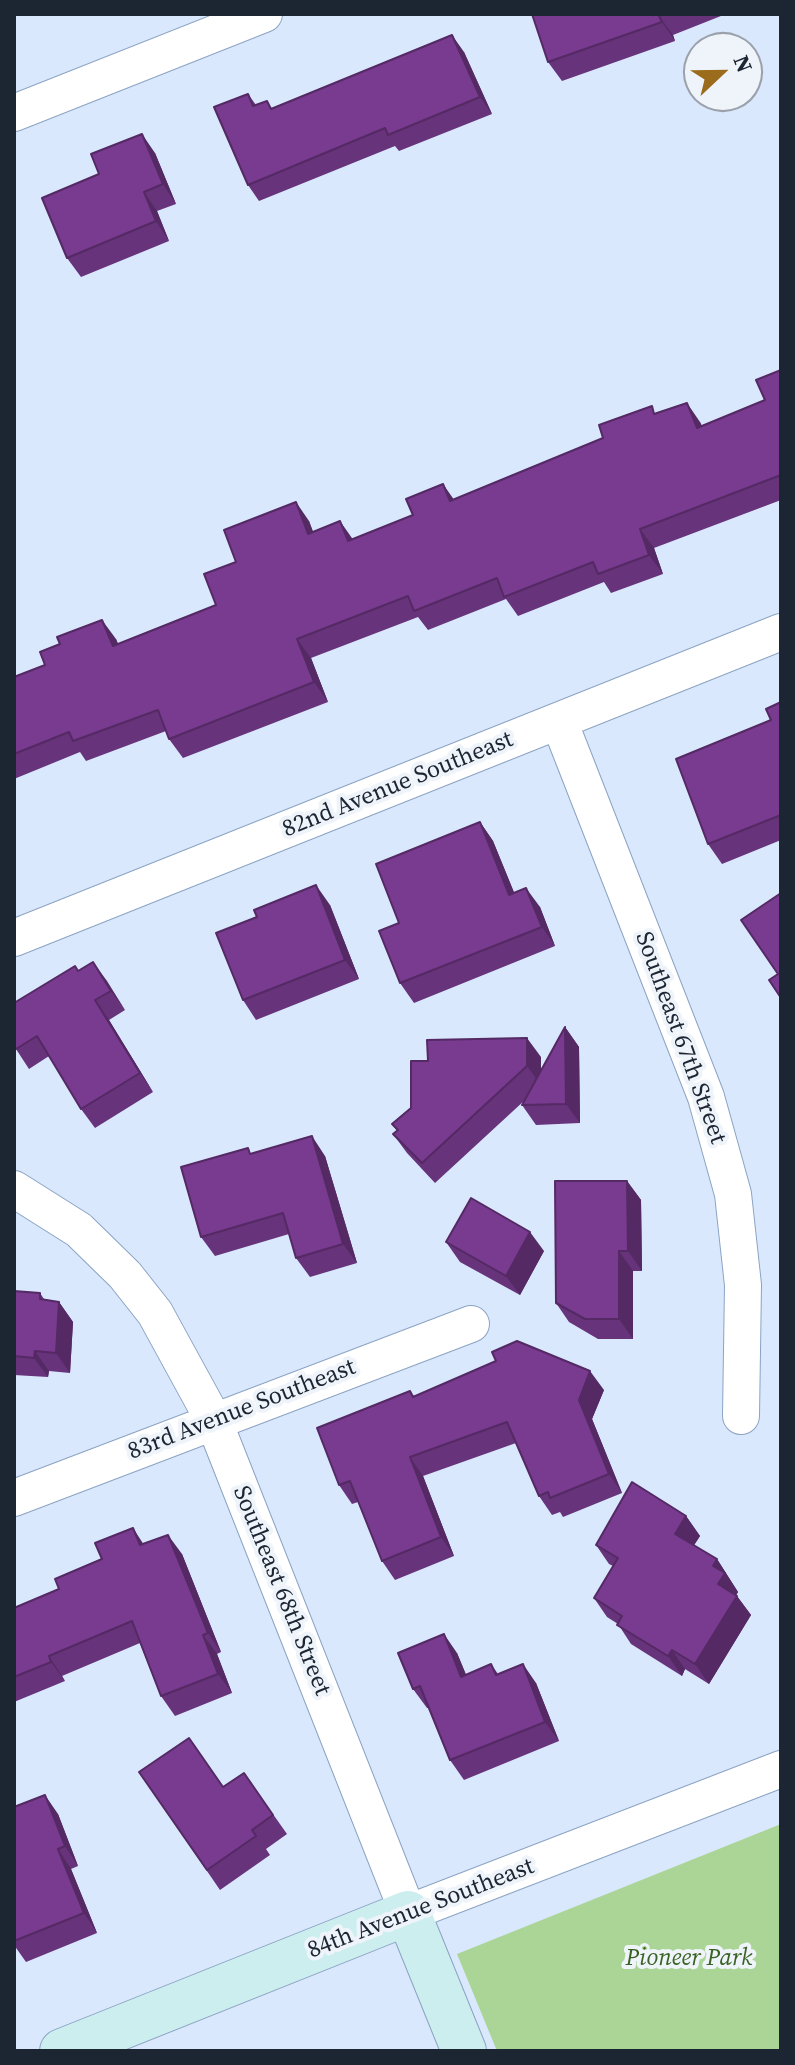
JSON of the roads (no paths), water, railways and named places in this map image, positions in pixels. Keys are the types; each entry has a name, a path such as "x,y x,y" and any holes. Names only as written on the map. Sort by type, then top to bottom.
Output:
{"street":[{"path":"14,113 264,14"},
{"name":"82nd Avenue Southeast","path":"14,938 781,632"},
{"name":"Southeast 67th Street","path":"559,721 706,1097 733,1194 743,1285 741,1416"},
{"name":"Southeast 68th Street","path":"14,1189 79,1230 125,1275 155,1313 213,1419 464,2051"},
{"name":"83rd Avenue Southeast","path":"14,1498 213,1419 471,1324"},
{"name":"84th Avenue Southeast","path":"62,2051 781,1769"}],"park label":[{"name":"Pioneer Park","path":"689,1959"}]}
